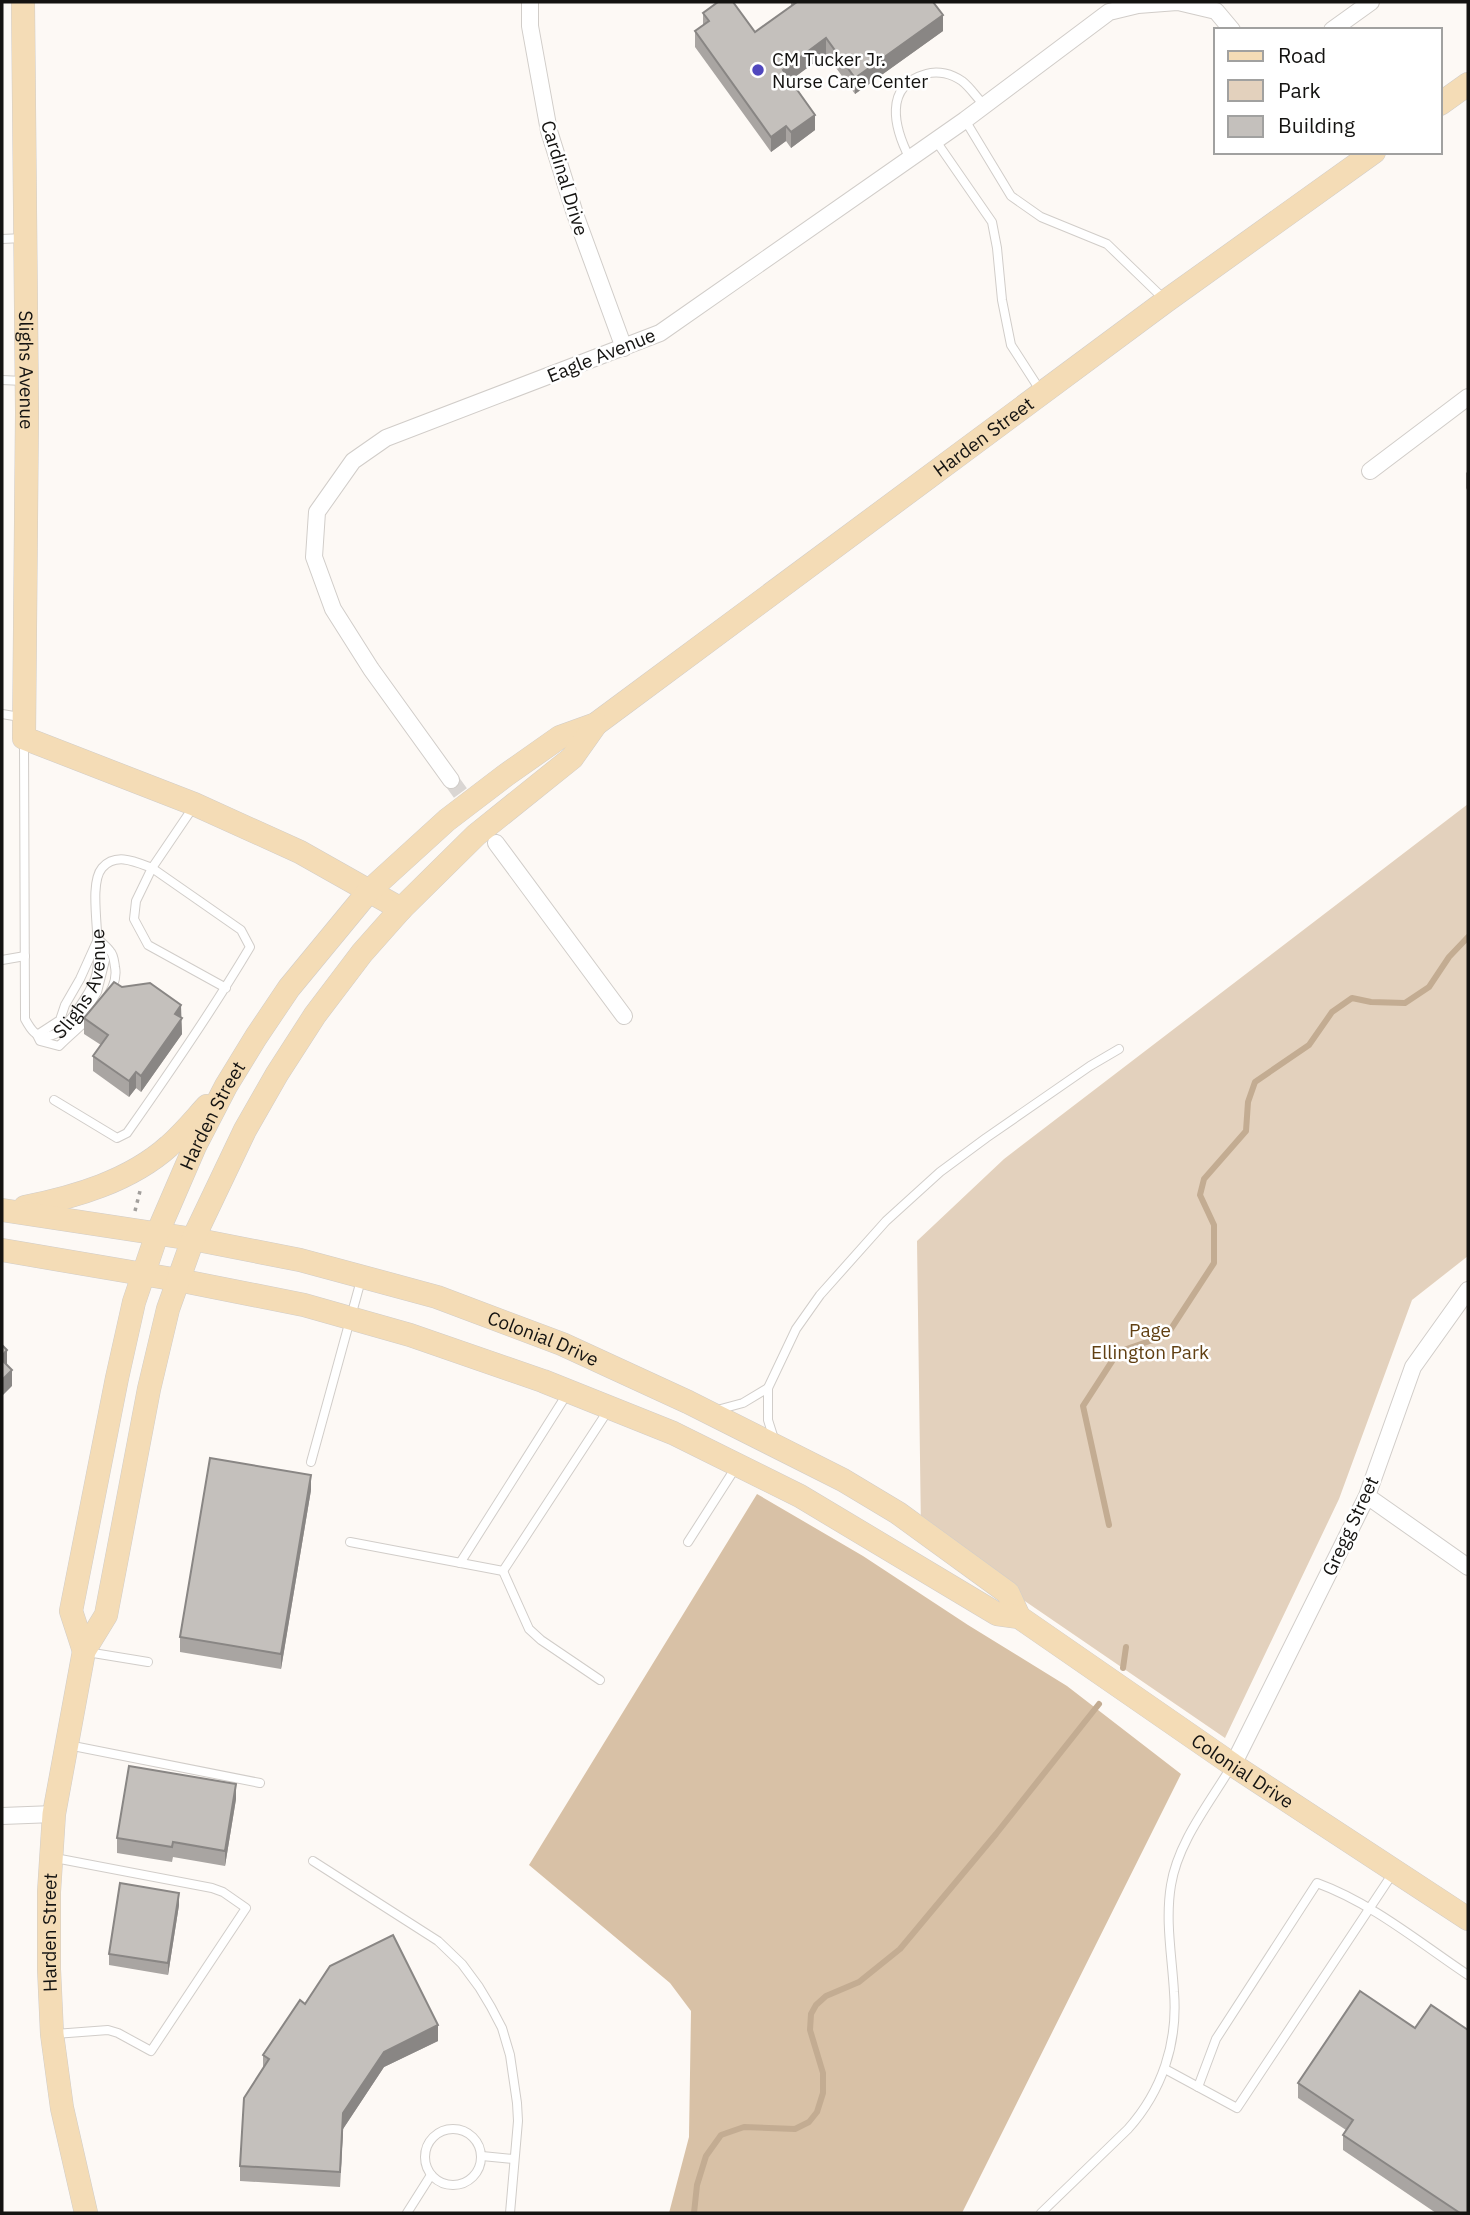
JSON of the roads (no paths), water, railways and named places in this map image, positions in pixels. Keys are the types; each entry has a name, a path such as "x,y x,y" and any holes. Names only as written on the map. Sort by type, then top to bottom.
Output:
{"main road":[{"name":"Slighs Avenue","path":"16,723 27,381 23,2"},
{"path":"1442,103 1468,84"},
{"name":"Harden Street","path":"84,1651 71,1611 134,1302 158,1234 195,1146 226,1086 289,988 369,891 447,820 506,775 560,737 596,724 1042,393 1371,154"},
{"path":"16,723 300,852 401,909"},
{"name":"Harden Street","path":"86,2213 62,2108 52,2034 49,1969 54,1814 84,1651 106,1615 149,1389 168,1309 193,1239 245,1130 315,1015 362,953 401,909 476,835 572,758 596,724"},
{"path":"4,1211 52,1202 130,1174 169,1146 226,1086"},
{"name":"Colonial Drive","path":"4,1211 193,1239 300,1260 437,1297 562,1344 706,1411 843,1480 898,1513 1008,1592 1019,1617"},
{"name":"Colonial Drive","path":"2,1250 178,1280 304,1306 352,1319 410,1335 569,1391 673,1433 800,1496 997,1614 1019,1617 1233,1765 1468,1919"}],"street":[{"name":"Cardinal Drive","path":"530,2 530,26 549,131 575,214 624,348"},
{"name":"Eagle Avenue","path":"451,780 371,669 333,609 314,557 317,512 353,461 386,438 660,333 936,141 1109,12 1138,5 1178,2 1198,4 1216,11 1230,28"},
{"path":"1335,28 1371,2"},
{"path":"1370,471 1468,397"},
{"path":"499,847 624,1016"},
{"name":"Gregg Street","path":"1233,1765 1367,1496 1413,1367 1468,1290"},
{"path":"1367,1496 1468,1567"},
{"path":"2,1816 54,1814"}],"lane":[{"path":"910,159 901,142 896,108 901,89 915,77 932,72 948,74 963,82 984,106"},
{"path":"965,120 1011,196 1041,217 1107,244 1166,302"},
{"path":"936,141 992,222 1002,300 1012,345 1042,393"},
{"path":"2,239 26,238"},
{"path":"2,380 27,381"},
{"name":"Slighs Avenue","path":"16,723 25,1019 30,1029 37,1035 48,1036 59,1032 83,1003 96,978 96,892 100,870 108,863 121,859 152,868 241,930 250,947 226,988"},
{"path":"54,1100 117,1138 127,1133 226,988 148,945 134,919 136,901 152,868 194,804"},
{"path":"98,939 112,953 116,975 106,998 88,1021 72,1032 59,1046 40,1041 37,1035 60,1020 98,939"},
{"path":"2,960 24,956"},
{"path":"776,1445 768,1420 768,1388 796,1328 820,1296 887,1221 940,1172 1090,1066 1119,1049"},
{"path":"311,1462 362,1277"},
{"path":"706,1411 743,1403 768,1388"},
{"path":"460,1563 569,1391"},
{"path":"503,1571 610,1408"},
{"path":"688,1542 737,1465"},
{"path":"350,1542 503,1571"},
{"path":"503,1571 529,1629 600,1680"},
{"path":"84,1651 148,1662"},
{"path":"65,1744 260,1783"},
{"path":"1041,2213 1141,2115 1165,2069 1175,2014 1168,1906 1175,1866 1233,1765"},
{"path":"51,1857 212,1888 223,1892 246,1908 151,2051 108,2030 52,2034"},
{"path":"313,1861 438,1941 480,1987 502,2028 510,2055 517,2103 518,2121 510,2213"},
{"path":"1165,2069 1237,2108 1395,1871"},
{"path":"1198,2087 1216,2039 1317,1884 1339,1891 1371,1909 1468,1975"},
{"path":"449,2129 458,2129 475,2138 482,2156 477,2173 463,2183 454,2185 446,2184 431,2175 425,2156 432,2138 449,2129"},
{"path":"482,2156 513,2159"},
{"path":"407,2213 431,2175"}],"waterway":[{"path":"1109,1525 1083,1406 1118,1352 1167,1335 1214,1263 1214,1225 1200,1195 1204,1179 1246,1131 1248,1102 1255,1082 1309,1045 1332,1012 1352,998 1371,1002 1405,1003 1429,987 1449,957 1468,937"},
{"path":"1123,1668 1126,1647"},
{"path":"694,2213 697,2185 706,2156 721,2135 744,2127 795,2129 809,2122 817,2112 823,2093 823,2073 810,2030 811,2014 816,2005 826,1996 859,1982 900,1949 1099,1704"}],"tunnel":[{"path":"451,780 491,835"}],"place":[{"name":"CM Tucker Jr. Nurse Care Center","path":"758,70"}],"park label":[{"name":"Page Ellington Park","path":"1150,1341"}]}
